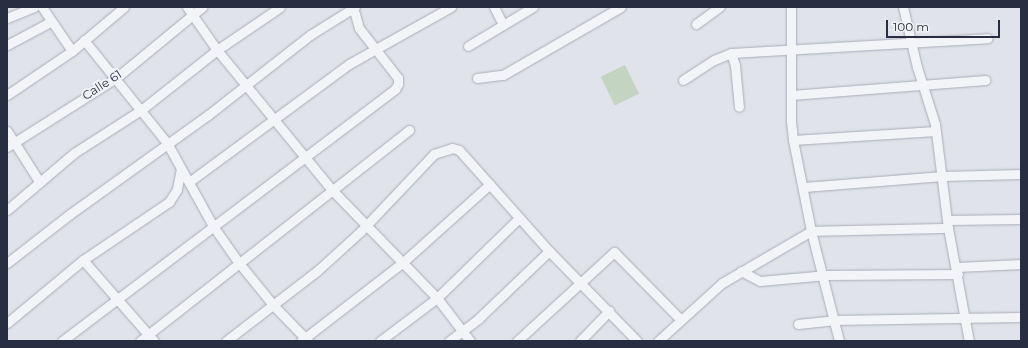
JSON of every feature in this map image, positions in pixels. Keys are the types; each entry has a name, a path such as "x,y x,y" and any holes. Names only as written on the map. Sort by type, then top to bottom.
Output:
{"street":[{"path":"7,18 34,7"},
{"path":"42,7 50,22 72,51"},
{"path":"7,94 72,51 124,7"},
{"name":"Calle 61","path":"10,144 116,78 189,11 202,7"},
{"path":"7,210 39,181 74,153 141,110 217,50 280,7"},
{"path":"7,263 247,84 310,35 354,7 359,28 398,78 398,84 62,341"},
{"path":"189,182 275,121 325,81 375,47 451,7"},
{"path":"494,7 503,25"},
{"path":"468,46 533,7"},
{"path":"477,78 503,75 621,7"},
{"path":"696,24 719,7"},
{"path":"791,7 791,95 793,140 804,187 811,231 824,276 839,341"},
{"path":"904,7 911,42 936,132 943,176 948,224 958,271 964,317 969,341"},
{"path":"189,11 217,50 247,84 275,121 333,191 437,298 470,341"},
{"path":"7,45 50,22"},
{"path":"683,80 714,60 731,53 988,38"},
{"path":"84,40 116,78 167,144 213,226 238,263 305,340 402,263 490,184"},
{"path":"731,53 735,65 739,107"},
{"path":"791,95 923,86 985,80"},
{"path":"140,341 151,338 238,263 333,191 409,130"},
{"path":"7,131 10,144 39,181"},
{"path":"793,140 936,132"},
{"path":"226,341 274,306 366,226 423,164 434,154 446,148 459,150 549,251 637,341"},
{"path":"7,323 83,260 169,202 177,189 181,168"},
{"path":"804,187 943,176 1021,174"},
{"path":"380,341 437,298 519,218"},
{"path":"658,341 722,283 811,231 1021,219"},
{"path":"449,341 479,318 549,251"},
{"path":"517,341 614,252 681,320"},
{"path":"83,260 151,338"},
{"path":"741,271 760,281 824,276 958,271 1021,264"},
{"path":"580,341 609,311"},
{"path":"798,324 834,320 1021,317"}],"green space":[{"path":"625,65 639,94 615,106 601,77"}]}
